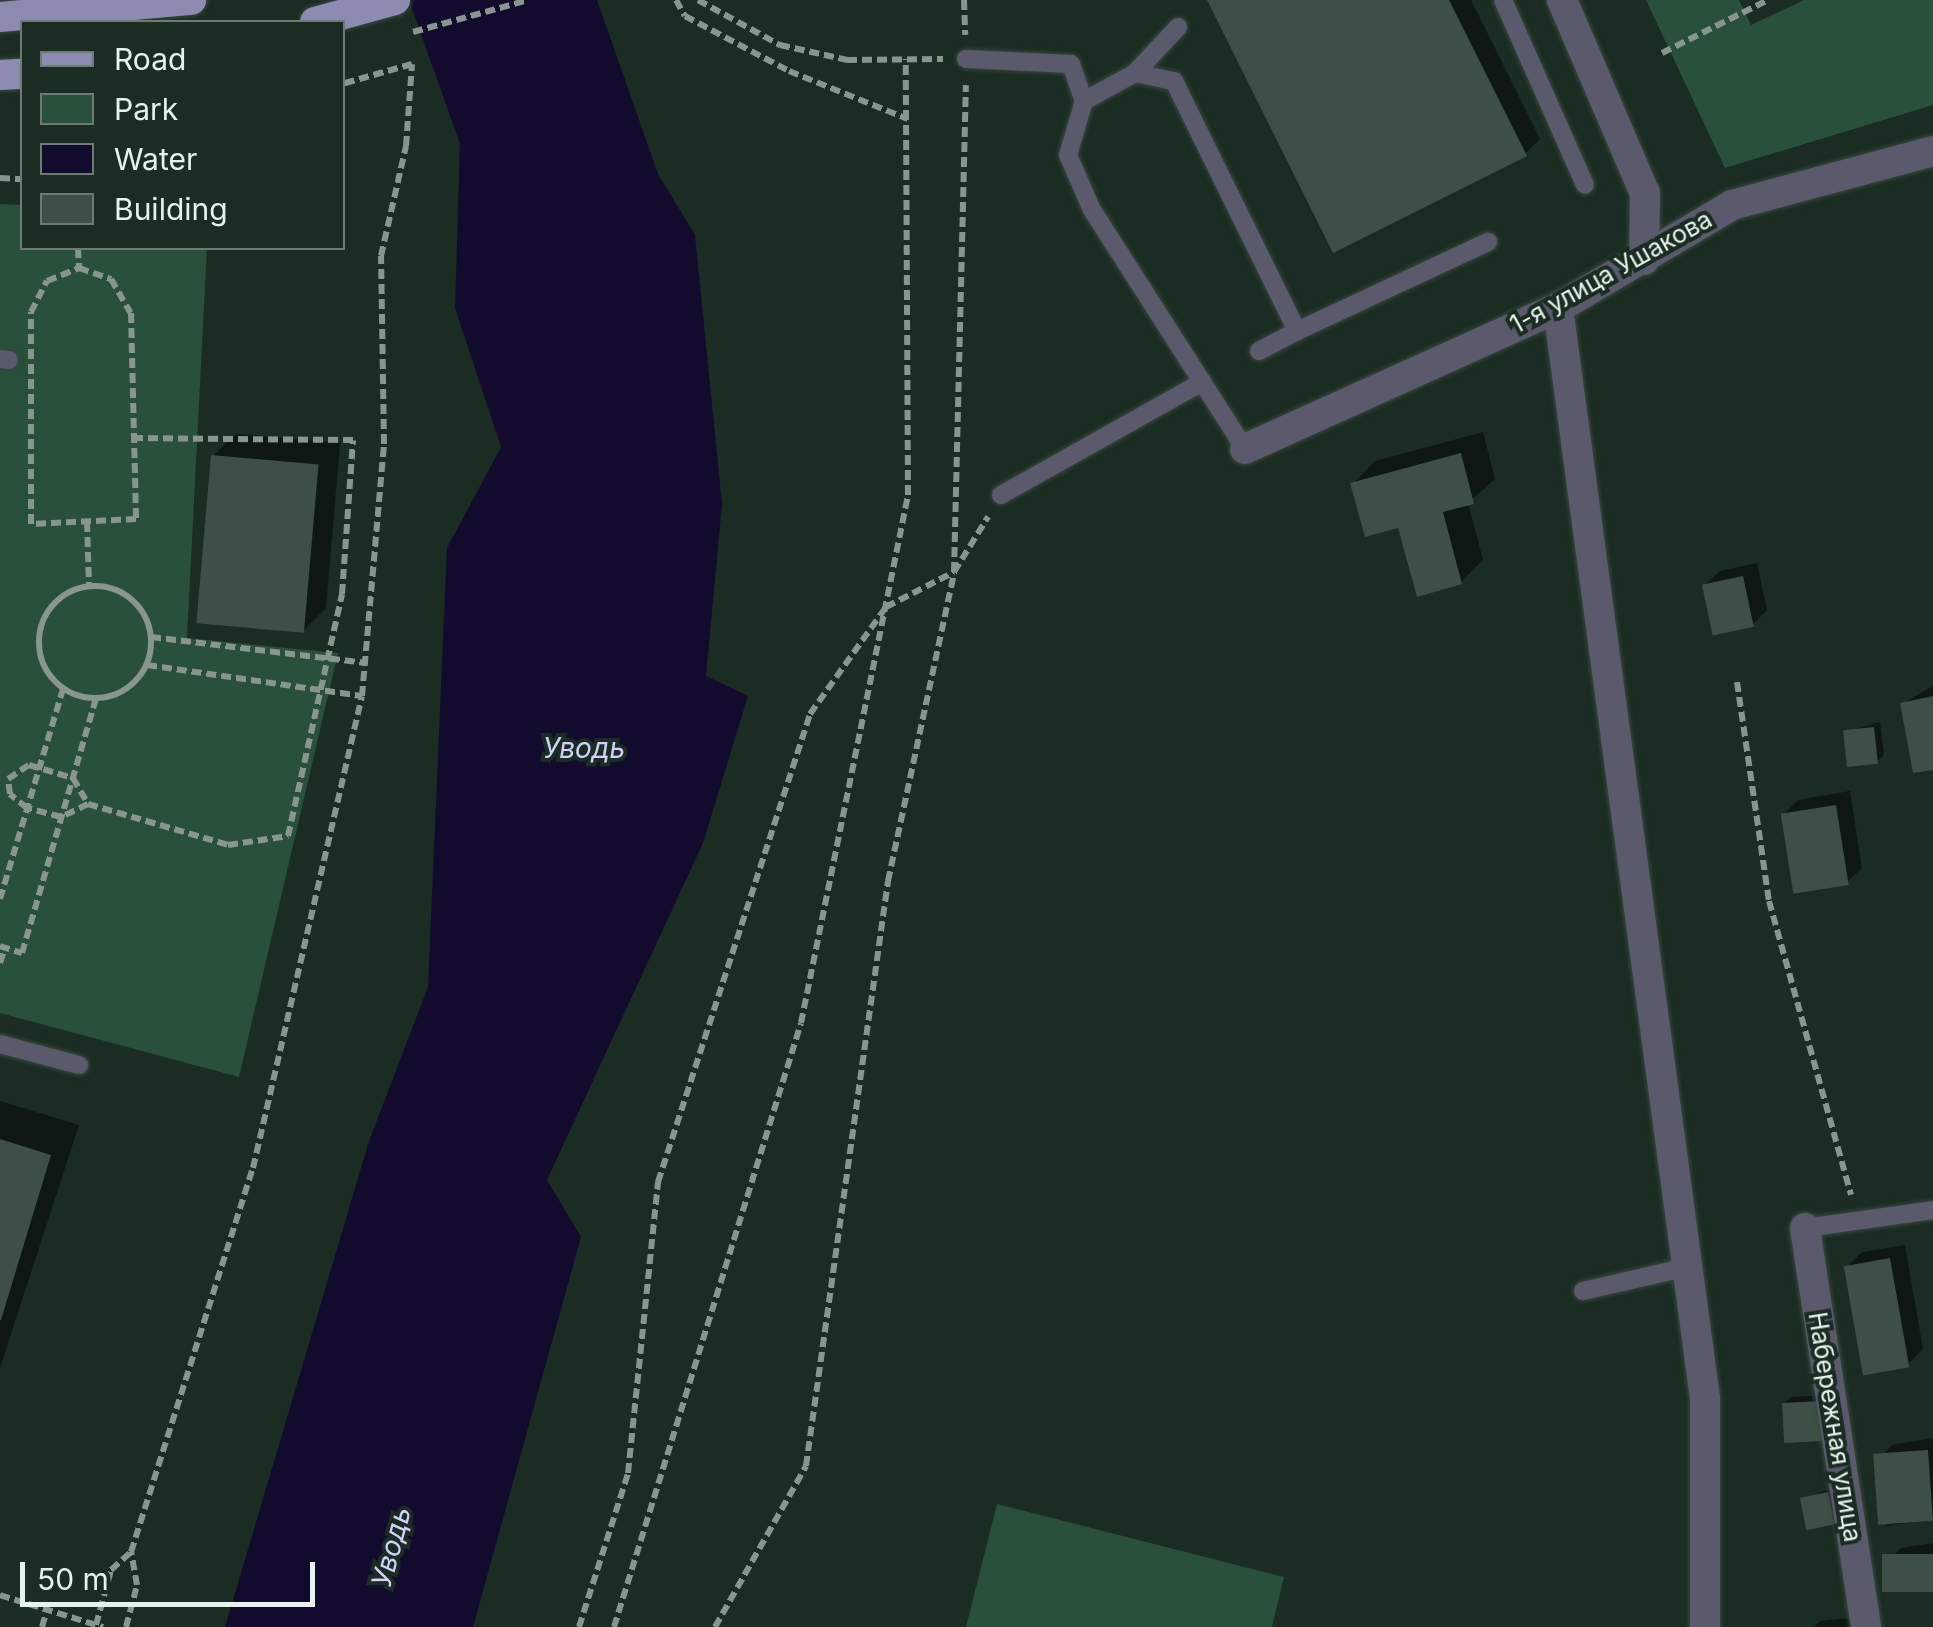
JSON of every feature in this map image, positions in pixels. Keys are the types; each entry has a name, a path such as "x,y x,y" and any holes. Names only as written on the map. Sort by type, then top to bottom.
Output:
{"main road":[{"path":"0,16 192,0"},
{"path":"321,20 395,0"}],"street":[{"path":"1562,0 1645,194 1644,260"},
{"name":"1-я улица Ушакова","path":"1245,449 1558,308 1732,205 1933,150"},
{"path":"1558,308 1704,1398 1706,1627"},
{"name":"Набережная улица","path":"1804,1228 1866,1627"}],"lane":[{"path":"1503,0 1585,185"},
{"path":"1084,101 1135,73 1178,27"},
{"path":"966,59 1070,64 1084,101 1068,155 1092,210 1245,449"},
{"path":"1135,73 1174,81 1298,331"},
{"path":"1259,352 1488,242"},
{"path":"1000,495 1202,382"},
{"path":"0,1044 79,1065"},
{"path":"1804,1228 1933,1210"},
{"path":"1583,1291 1688,1267"}],"path":[{"path":"398,36 528,0"},
{"path":"676,0 685,16 789,71 908,119"},
{"path":"698,0 780,45 847,60 966,59"},
{"path":"715,1627 806,1466 888,881 954,572 966,59 964,0"},
{"path":"1662,53 1768,0"},
{"path":"614,1627 801,1023 908,495 906,59"},
{"path":"126,1627 137,1586 131,1552 253,1168 362,696 384,444 380,256 406,146 412,64 345,83"},
{"path":"78,250 79,268"},
{"path":"79,268 111,279 131,312 136,520 30,524 31,312 47,281 79,268"},
{"path":"88,804 62,817 28,808 10,794 8,780 39,768 72,778 88,804 228,845 288,836 332,659 353,440 134,438"},
{"path":"579,1627 628,1473 658,1182 810,714 886,607 954,572 1000,495"},
{"path":"87,522 90,586"},
{"path":"90,586 126,595 151,638 147,665 120,693 96,698 63,688 43,665 40,630 57,600 90,586"},
{"path":"151,638 366,663"},
{"path":"147,665 362,696"},
{"path":"1737,682 1769,901 1858,1220"},
{"path":"0,899 63,688"},
{"path":"0,963 2,947 22,953 96,698"},
{"path":"0,1595 98,1626 111,1570 131,1552"},
{"path":"42,1627 47,1610"}],"green space":[{"path":"1646,0 1739,0 1751,25 1804,0 1933,0 1933,105 1725,168"},
{"path":"0,204 20,205 20,250 207,250 187,638 338,653 239,1077 0,1013"},
{"path":"997,1504 1284,1577 1272,1627 966,1627"}],"water":[{"name":"Уводь","path":"409,0 597,0 658,174 695,235 722,504 706,676 748,696 703,843 547,1180 581,1237 473,1627 225,1627 369,1141 428,987 447,548 501,447 455,308 460,144"}],"building":[{"path":"1207,0 1449,0 1527,156 1333,253"},
{"path":"1461,453 1474,504 1443,512 1462,584 1417,597 1398,528 1365,537 1350,483"},
{"path":"211,455 319,464 304,633 196,623"},
{"path":"1743,576 1754,627 1713,636 1702,585"},
{"path":"1933,696 1933,770 1913,773 1900,703"},
{"path":"1874,727 1878,764 1847,767 1843,730"},
{"path":"1836,805 1849,885 1793,894 1781,814"},
{"path":"0,1139 51,1155 1,1320 0,1320"},
{"path":"1890,1258 1909,1367 1863,1375 1844,1266"},
{"path":"1821,1401 1823,1441 1784,1443 1782,1403"},
{"path":"1928,1450 1933,1521 1878,1525 1873,1454"},
{"path":"1828,1492 1835,1524 1806,1530 1800,1498"},
{"path":"1882,1554 1933,1554 1933,1592 1882,1592"}]}
